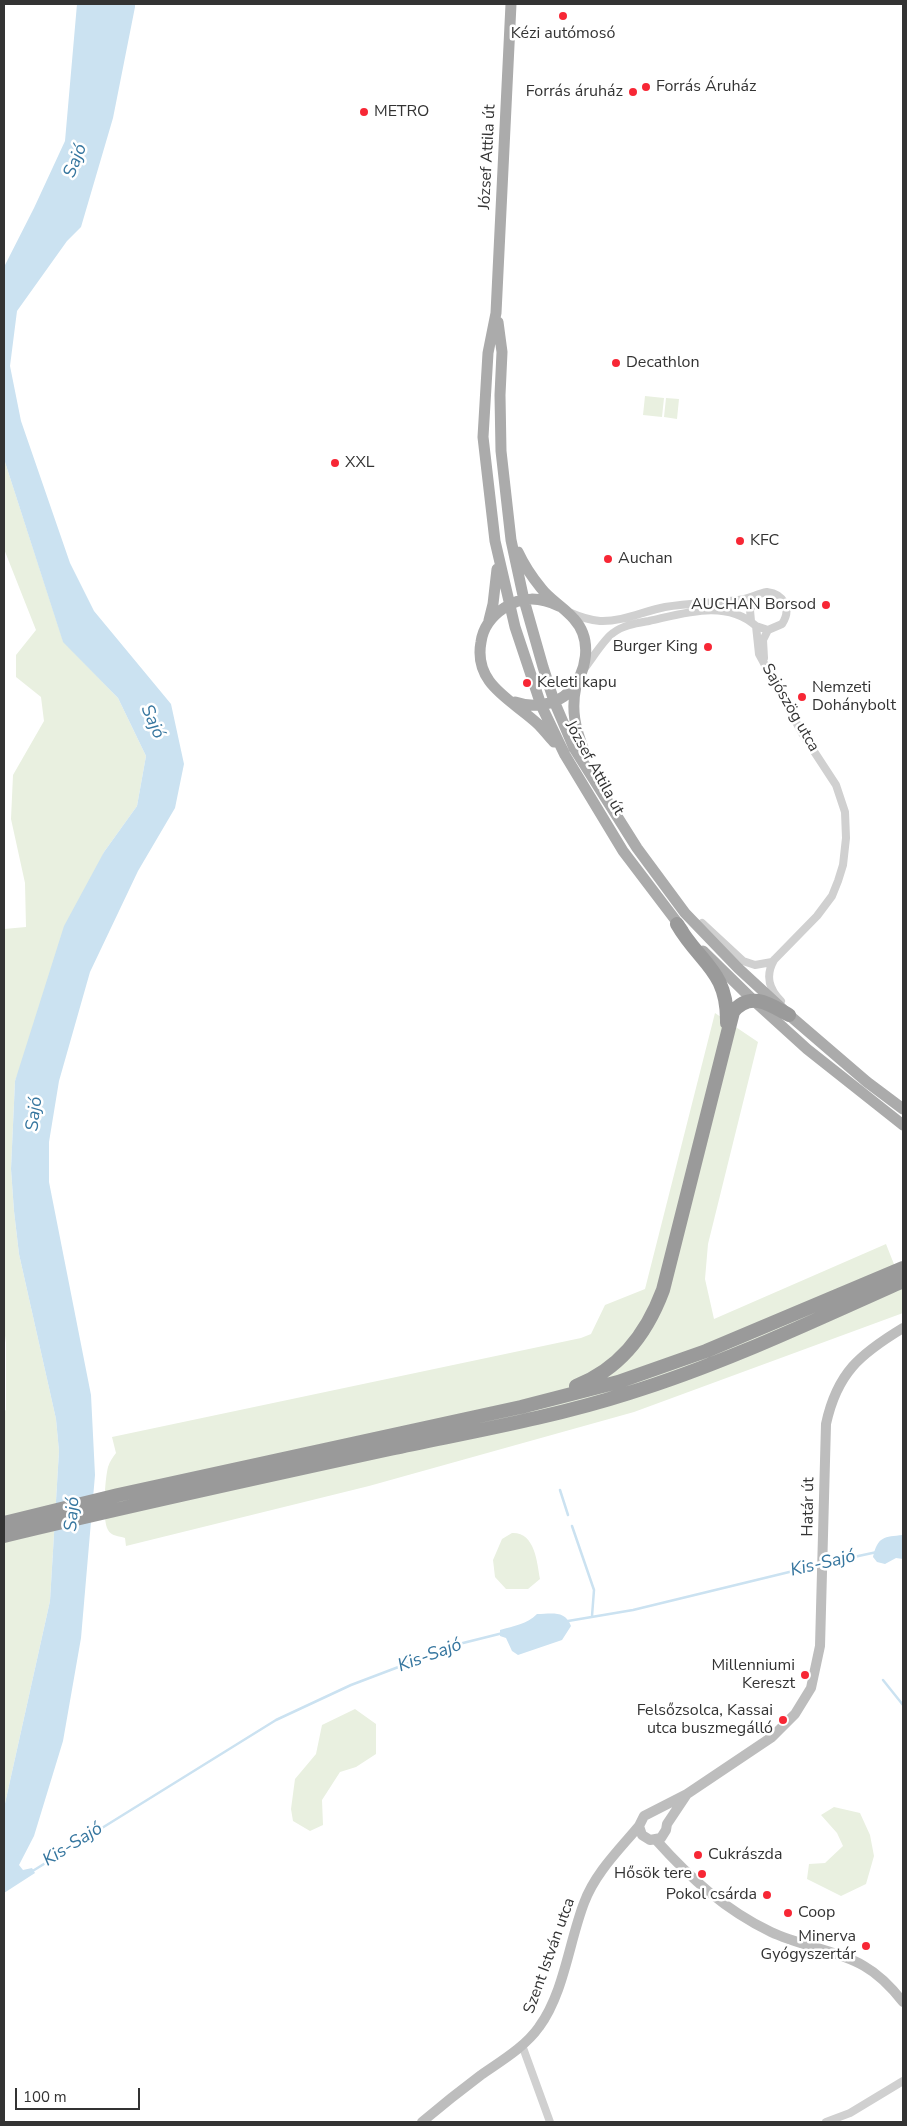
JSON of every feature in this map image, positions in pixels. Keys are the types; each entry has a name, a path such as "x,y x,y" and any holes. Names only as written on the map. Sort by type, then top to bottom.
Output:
{"highway":[{"path":"681,918 722,984 726,1004 726,1034"},
{"path":"521,1407 588,1382 623,1356 644,1332 663,1290 726,1034 736,1008 745,1002 753,1000 766,1002 789,1016"},
{"path":"4,1536 119,1502 521,1407 618,1382 662,1368 898,1277"},
{"path":"4,1523 119,1502 542,1416 626,1394 672,1379 730,1356 898,1277"}],"main road":[{"name":"József Attila út","path":"511,4 496,313 488,353 483,437 496,541 509,604 541,705 565,755 623,851 753,1000 807,1049 903,1125"},
{"name":"József Attila út","path":"496,313 502,352 500,395 501,451 511,540 524,600 554,701 574,748 681,918 789,1016 867,1082 903,1109"},
{"path":"509,700 526,706 541,705 564,696 576,683 583,670 586,658 585,640 576,621 541,589 511,540"},
{"path":"496,541 497,576 489,622 481,639 482,668 492,686 540,726 565,755"},
{"path":"489,622 509,604 524,600 544,600 563,608"},
{"path":"576,683 573,698 575,729 599,789"},
{"name":"Határ út","path":"654,1812 687,1794 772,1737 795,1714 811,1688 819,1657 825,1440 830,1409 844,1376 862,1356 903,1328"},
{"path":"624,1845 664,1835 687,1794"},
{"path":"673,1860 667,1827 662,1816 654,1812 644,1816 639,1826 642,1835 651,1839 673,1860 701,1886 736,1914 773,1933 852,1960 878,1975 903,2002"},
{"name":"Szent István utca","path":"422,2122 462,2089 532,2037 550,2009 584,1902 594,1882 639,1826"}],"street":[{"path":"583,670 613,633 627,626 694,610 721,611 744,616 754,624 768,630 780,627 784,622 786,604 779,595 772,592 763,592 755,598 750,610 754,624"},
{"path":"563,608 583,618 601,621 618,619 672,606 755,598"},
{"name":"Sajószög utca","path":"754,624 759,654 802,733 836,785 845,812 847,830 843,865 832,896 817,916 775,958"},
{"path":"766,667 764,640 768,630"},
{"path":"681,918 696,918 743,961 751,965 768,964 775,958"},
{"path":"775,958 768,976 773,990 782,1002 820,1036 824,1046"},
{"path":"522,2045 550,2122"},
{"path":"826,2122 850,2113 903,2081"}],"green space":[{"path":"645,396 664,398 662,417 643,415"},
{"path":"666,398 679,399 677,419 664,417"},
{"path":"4,459 63,641 118,698 146,756 137,806 104,852 15,1081 11,1169 19,1254 56,1419 59,1451 50,1601 4,1808 4,1411 6,1410 6,1343 4,1328 4,929 26,927 25,883 11,819 13,775 44,721 41,697 16,677 16,655 36,630 4,549"},
{"path":"715,1013 758,1042 708,1244 705,1279 714,1319 886,1244 903,1287 903,1313 634,1412 369,1486 126,1546 125,1538 109,1532 105,1517 105,1499 108,1467 116,1453 112,1437 581,1338 591,1334 605,1305 645,1289"},
{"path":"512,1533 526,1537 534,1549 540,1579 528,1589 506,1589 495,1577 493,1560 502,1539"},
{"path":"355,1709 376,1724 376,1754 356,1767 340,1772 322,1800 323,1825 310,1831 293,1821 291,1809 295,1779 316,1754 322,1725"},
{"path":"834,1807 860,1813 870,1835 874,1856 866,1884 841,1896 807,1879 809,1864 825,1863 843,1846 837,1833 821,1815"}],"water":[{"name":"Sajó","path":"77,4 135,4 135,7 113,118 81,227 67,241 17,311 10,366 21,421 70,563 94,611 171,704 184,764 175,808 138,871 90,972 59,1081 49,1142 49,1182 91,1395 95,1475 81,1638 63,1741 34,1836 19,1865 23,1870 32,1868 35,1873 4,1893 4,1808 50,1601 59,1451 56,1419 19,1254 11,1169 15,1081 64,926 104,852 137,806 146,756 118,698 63,642 4,459 4,267 65,141"},
{"path":"903,1535 903,1559 896,1558 885,1564 877,1562 873,1557 880,1541 886,1537"},
{"path":"537,1614 562,1615 571,1626 562,1640 518,1655 512,1651 506,1638 500,1636 500,1630 525,1622"}],"waterway":[{"path":"560,1490 568,1515"},
{"path":"572,1526 594,1590 592,1616"},
{"name":"Kis-Sajó","path":"826,1563 877,1552"},
{"name":"Kis-Sajó","path":"568,1621 633,1610 818,1565"},
{"name":"Kis-Sajó","path":"31,1872 276,1720 351,1685 459,1644 503,1633"},
{"path":"883,1680 903,1705"}],"place":[{"name":"Kézi autómosó","path":"563,16"},
{"name":"Forrás Áruház","path":"646,87"},
{"name":"Forrás áruház","path":"633,92"},
{"name":"METRO","path":"364,112"},
{"name":"Decathlon","path":"616,363"},
{"name":"XXL","path":"335,463"},
{"name":"KFC","path":"740,541"},
{"name":"Auchan","path":"608,559"},
{"name":"AUCHAN Borsod","path":"826,605"},
{"name":"Burger King","path":"708,647"},
{"name":"Keleti kapu","path":"527,683"},
{"name":"Nemzeti Dohánybolt","path":"802,697"},
{"name":"Millenniumi Kereszt","path":"805,1675"},
{"name":"Felsőzsolca, Kassai utca buszmegálló","path":"783,1720"},
{"name":"Cukrászda","path":"698,1855"},
{"name":"Hősök tere","path":"702,1874"},
{"name":"Pokol csárda","path":"767,1895"},
{"name":"Coop","path":"788,1913"},
{"name":"Minerva Gyógyszertár","path":"866,1946"}]}
